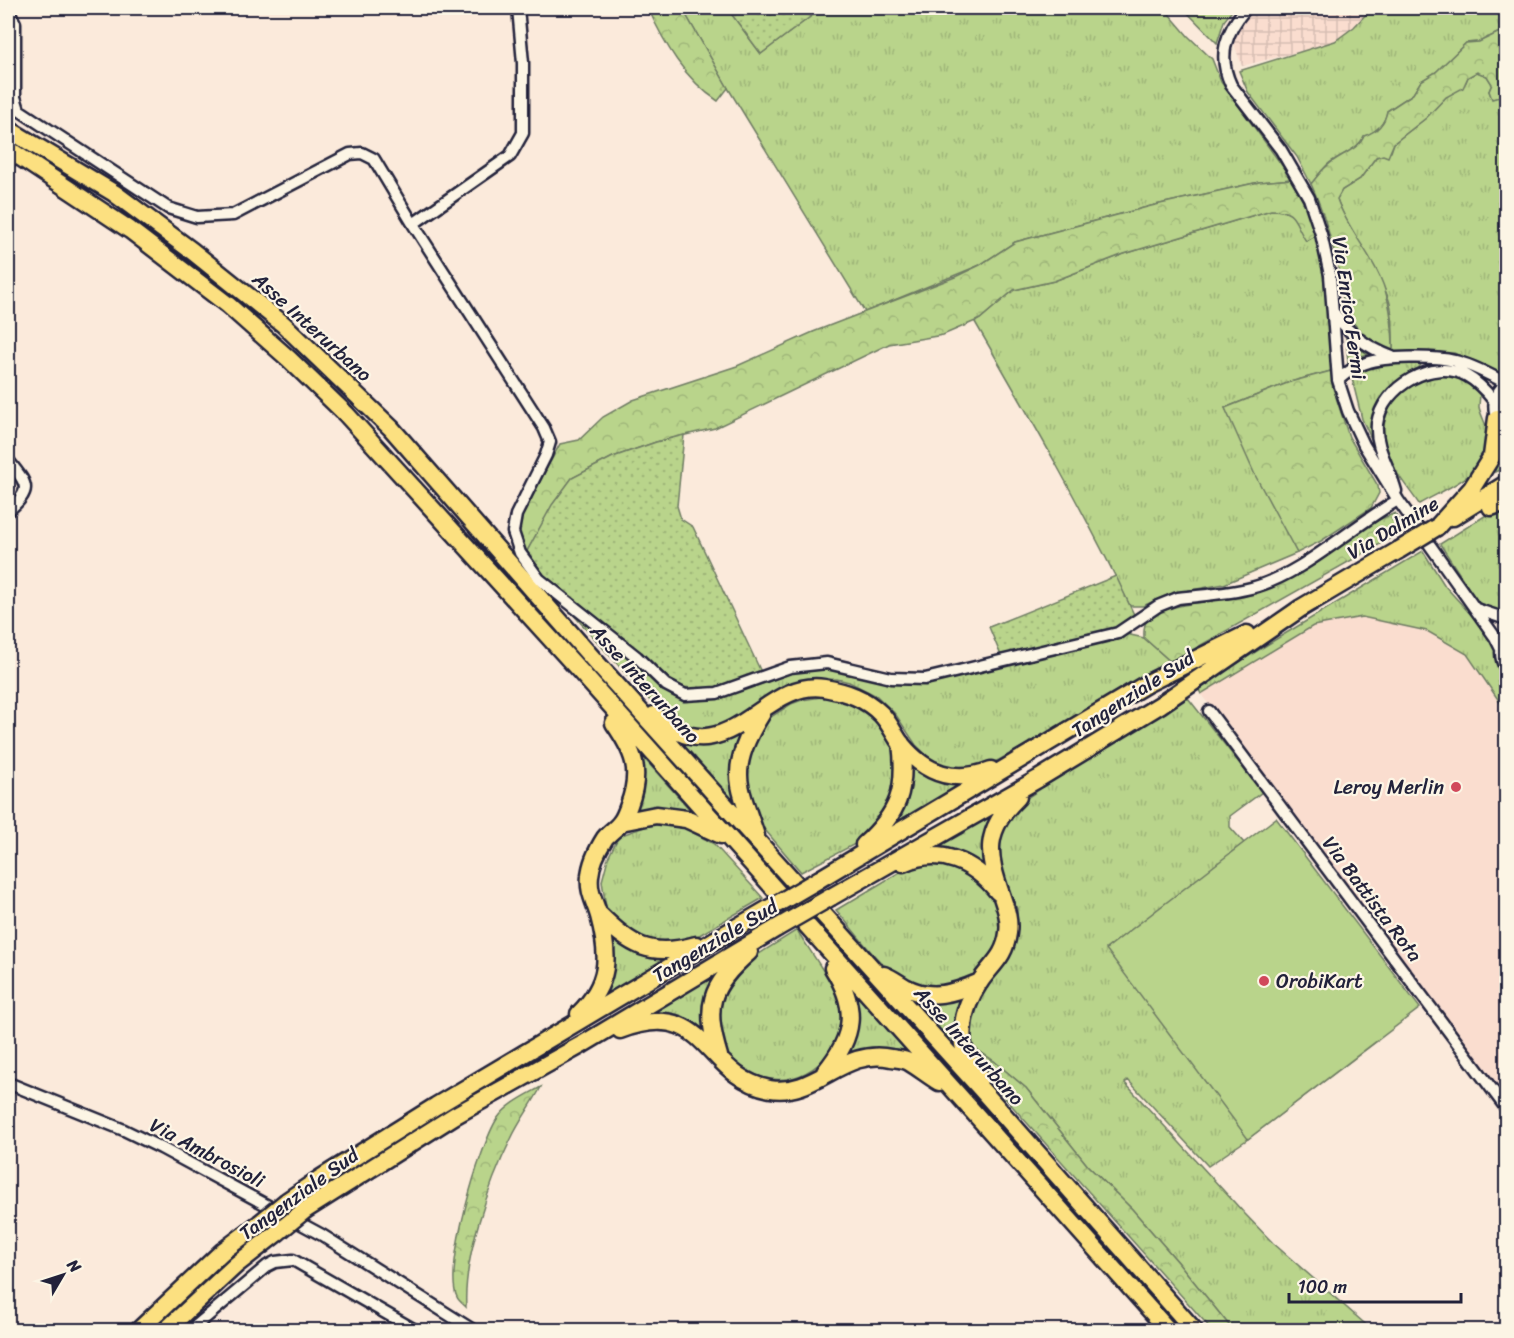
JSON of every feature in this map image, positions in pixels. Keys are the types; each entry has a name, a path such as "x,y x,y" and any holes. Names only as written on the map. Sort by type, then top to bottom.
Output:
{"highway":[{"name":"Asse Interurbano","path":"8,129 114,193 192,251 282,324 391,428 594,660 980,1088 1194,1330"},
{"name":"Asse Interurbano","path":"8,148 130,230 228,305 345,414 401,472 580,671 1168,1330"},
{"path":"1437,527 1472,488 1491,456 1502,422"},
{"name":"Via Dalmine","path":"1301,608 1506,484"},
{"path":"1437,527 1459,524 1498,504 1506,495"},
{"name":"Tangenziale Sud","path":"139,1330 223,1251 330,1172 1148,683 1301,608"},
{"name":"Tangenziale Sud","path":"166,1330 236,1265 305,1210 454,1116 583,1044 777,928 1038,779 1160,705 1301,608"},
{"path":"594,660 659,720 689,735 714,736 740,725 790,692 818,687 853,694 880,713 901,743 921,765 941,774 969,776 997,768 1049,742"},
{"path":"562,1032 594,999 604,976 607,952 599,914 591,897 590,876 595,856 606,838 621,822 634,791 636,772 625,738 580,671"},
{"path":"757,840 739,784 748,736 765,709"},
{"path":"818,880 864,845 878,832 896,808 904,772 901,743"},
{"path":"980,1088 979,1073 965,1053 963,1026 966,1011 980,982 996,964 1006,943 1008,920 991,856 993,832 1004,811 1038,779"},
{"path":"621,822 656,814 686,819 729,839"},
{"path":"831,897 911,860 937,856 965,863 988,881 1002,897"},
{"path":"599,914 621,936 657,951 682,949 715,940"},
{"path":"720,1057 712,1034 710,1014 713,996 720,983 741,959 777,928"},
{"path":"807,928 843,984 850,1007 847,1038 820,1078"},
{"path":"875,972 891,977 906,987 927,996 952,993 980,982"},
{"path":"583,1044 640,1022 664,1021 688,1028 738,1077 749,1083 774,1089 801,1086 851,1061 878,1055 907,1061 955,1092"}],"street":[{"path":"413,224 510,156 523,133 523,63 518,8"},
{"name":"Via Enrico Fermi","path":"1246,8 1234,22 1226,41 1225,73 1231,85 1281,150 1309,198 1321,234 1330,275 1338,380 1348,411 1364,445 1398,500 1501,649 1501,657 1506,669"},
{"path":"8,9 15,23 15,97 19,110 168,208 197,217 233,215 350,154 362,153 374,159 544,428 550,442 546,455 516,515 513,532 520,553 539,579 637,657 666,685 685,695 717,693 790,667 826,663 891,678 925,679 1118,633 1168,601 1252,588 1279,576 1304,563 1398,500 1392,476 1377,441 1377,423 1386,401 1406,381 1420,374 1449,372 1466,375 1483,387 1494,401 1502,422"},
{"path":"1333,312 1360,341 1376,351 1398,359"},
{"path":"1338,380 1365,363 1380,359 1454,360 1506,384 1494,401"},
{"path":"8,460 23,480 25,490 21,499 8,511"},
{"path":"1475,609 1506,619"},
{"path":"1501,649 1506,634"},
{"name":"Via Battista Rota","path":"1209,711 1506,1108"},
{"name":"Via Ambrosioli","path":"8,1083 124,1130 161,1148 322,1235 473,1330"},
{"path":"192,1330 267,1266 275,1262 293,1260 415,1330"}],"shaded area":[{"path":"1240,8 1380,8 1336,42 1242,66 1226,22"},
{"path":"1362,617 1427,631 1467,654 1506,711 1506,1102 1201,694 1313,626"}],"green space":[{"path":"648,8 682,8 728,88 718,101 695,83 686,72 661,34"},
{"path":"682,8 727,8 761,54 822,8 1164,8 1212,59 1221,82 1292,179 1259,182 1151,206 1015,242 980,265 865,312 728,88"},
{"path":"727,8 822,8 761,54"},
{"path":"1183,8 1234,8 1224,21 1217,43"},
{"path":"1372,8 1506,8 1506,29 1479,42 1466,43 1436,72 1421,81 1413,94 1387,111 1379,127 1364,136 1353,149 1327,165 1311,184 1297,157 1248,92 1239,71 1335,41 1354,27"},
{"path":"1506,29 1506,56 1501,60 1506,72 1506,119 1499,97 1492,99 1489,91 1492,84 1487,76 1477,72 1468,77 1463,88 1446,97 1426,118 1394,143 1388,157 1383,155 1376,157 1360,179 1342,190 1337,199 1346,220 1384,286 1391,314 1393,351 1365,335 1349,316 1329,233 1311,184 1332,162 1353,149 1364,136 1379,127 1387,111 1413,94 1421,81 1436,72 1466,43 1479,42"},
{"path":"1477,72 1487,76 1492,84 1489,91 1492,98 1499,97 1506,119 1506,371 1497,373 1454,353 1397,354 1393,351 1389,300 1337,199 1342,190 1360,179 1376,157 1391,152 1394,143 1426,118 1446,97 1466,82 1468,77"},
{"path":"1292,179 1310,216 1315,236 1306,241 1291,215 1271,210 1124,254 1054,281 1014,290 980,319 943,335 889,344 715,428 656,442 613,457 572,478 554,503 525,555 519,538 518,522 560,444 579,440 603,417 633,400 737,366 813,332 955,277 980,265 1015,242 1151,206 1259,182"},
{"path":"1271,210 1291,215 1307,241 1315,236 1325,286 1331,371 1290,382 1225,408 1297,553 1224,584 1170,594 1143,606 1130,606 1075,498 975,322 1014,290 1054,281 1124,254"},
{"path":"1346,337 1353,345 1368,354 1348,363"},
{"path":"1422,363 1391,389 1381,412 1374,445 1362,419 1352,379 1374,367"},
{"path":"1331,371 1333,388 1349,437 1378,486 1379,493 1371,508 1321,541 1297,553 1255,475 1225,408 1290,382"},
{"path":"1438,375 1461,380 1480,393 1479,407 1489,438 1487,451 1474,470 1453,486 1419,504 1388,457 1385,446 1385,422 1393,401 1409,384"},
{"path":"684,435 677,506 681,519 693,527 762,674 717,691 686,693 667,683 551,584 525,555 552,505 572,478 613,457"},
{"path":"1502,438 1506,440 1506,467 1495,472"},
{"path":"1506,504 1506,615 1487,608 1477,601 1440,544"},
{"path":"1395,513 1405,530 1171,662 1144,638 1145,624 1155,614 1181,605 1245,596 1271,587 1298,573 1374,522"},
{"path":"1423,551 1445,586 1494,640 1497,662 1506,678 1506,711 1467,654 1427,631 1362,617 1313,626 1201,694 1199,690 1218,675"},
{"path":"1116,576 1136,619 1117,629 1002,658 989,627"},
{"path":"546,588 665,687 827,666 891,682 1126,634 1144,638 1171,662 999,760 980,767 953,768 934,762 916,745 896,715 877,696 849,682 837,679 805,681 739,720 707,731 682,724 660,712 570,611"},
{"path":"821,697 855,705 879,723 891,742 897,773 887,810 857,843 801,872 760,824 745,782 750,750 766,720 791,704"},
{"path":"1188,698 1262,792 1230,816 1230,827 1244,843 1232,852 1377,1041 1248,1139 1208,1166 1128,1080 1125,1083 1273,1243 1372,1330 1233,1330 1132,1209 1088,1166 1026,1088 994,1061 971,1046 971,1024 977,1000 1009,959 1017,937 1017,909 1000,868 999,834 1021,802"},
{"path":"749,724 740,811 671,732"},
{"path":"633,746 700,821 631,815"},
{"path":"908,760 966,783 894,825 894,824"},
{"path":"995,809 992,877 933,848"},
{"name":"OrobiKart","path":"1276,818 1420,1008 1248,1139 1106,949"},
{"path":"667,824 685,828 714,844 763,898 684,944 653,946 613,919 606,907 602,881 608,858 619,836 647,826"},
{"path":"931,861 967,870 992,897 999,914 1000,931 996,947 988,962 976,975 961,984 943,989 923,987 891,971 870,951 836,910 900,872"},
{"path":"797,930 828,979 837,998 840,1007 838,1036 832,1049 812,1069 786,1079 765,1078 747,1071 726,1057 719,1028 719,1008 725,991 743,964"},
{"path":"609,936 631,951 646,957 673,958 601,1000 614,969 614,953"},
{"path":"716,973 711,985 709,1041 679,1017 664,1014 641,1016"},
{"path":"849,984 916,1058 895,1051 877,1050 840,1062"},
{"path":"964,995 959,1052 911,998"},
{"path":"971,1046 994,1061 1026,1088 1088,1166 1132,1209 1233,1330 1212,1330 988,1079"},
{"path":"541,1087 514,1132 486,1199 473,1244 466,1288 466,1307 457,1297 454,1283 455,1261 473,1180 497,1119 517,1101"}],"place":[{"name":"Leroy Merlin","path":"1456,787"},
{"name":"OrobiKart","path":"1264,981"}]}
